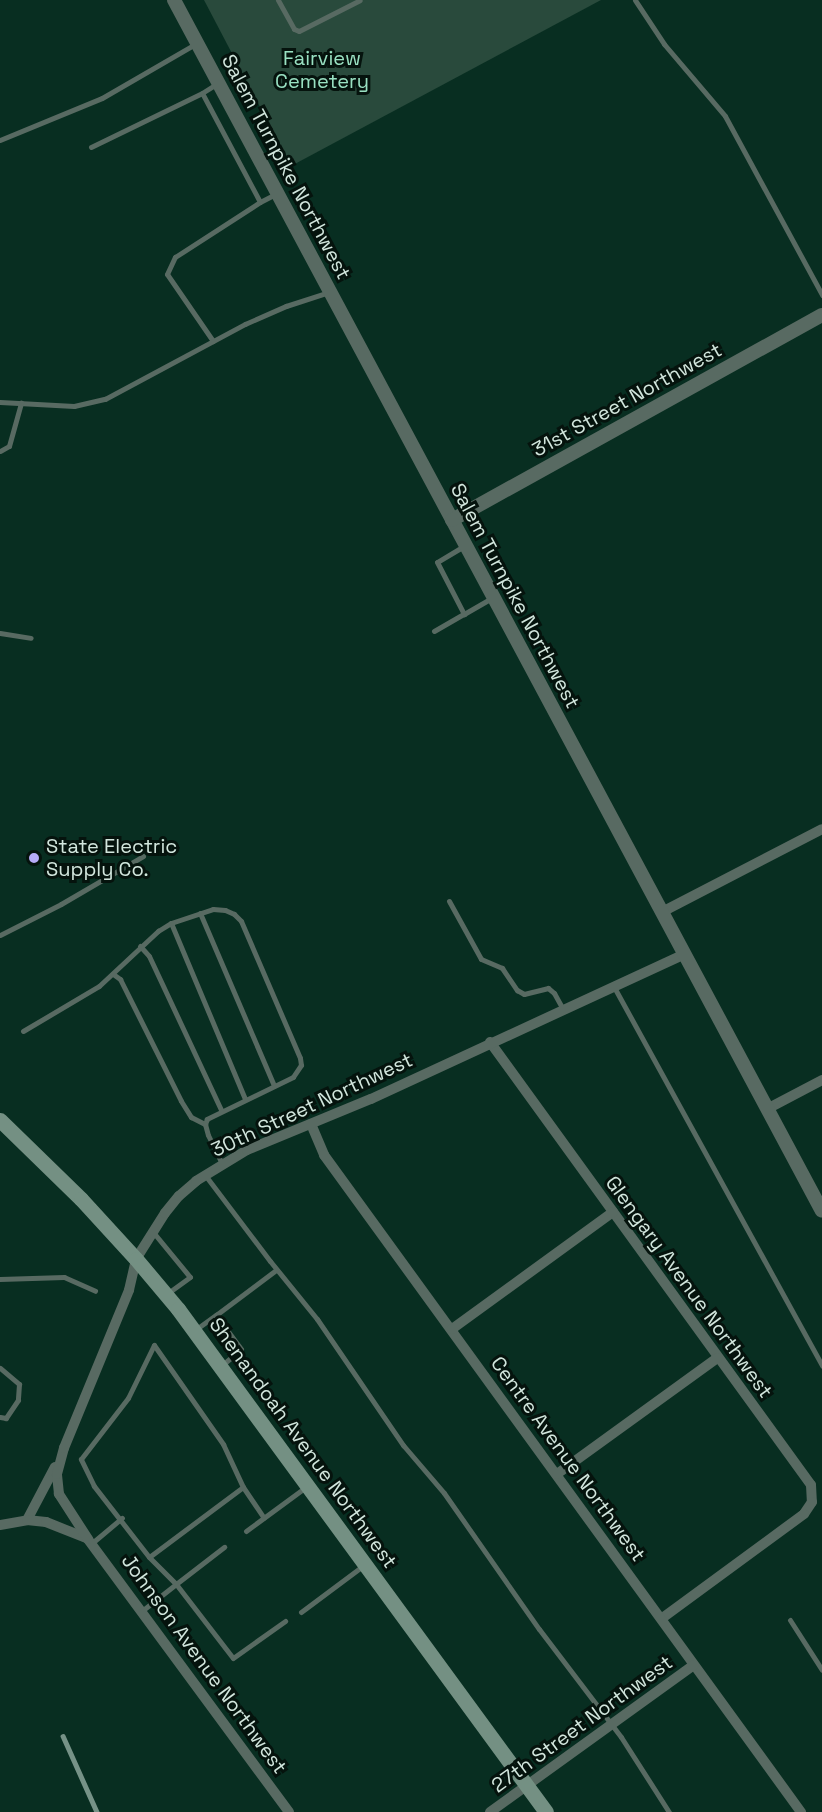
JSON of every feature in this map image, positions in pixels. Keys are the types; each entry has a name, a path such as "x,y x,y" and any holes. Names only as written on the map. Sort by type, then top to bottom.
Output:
{"main road":[{"name":"Shenandoah Avenue Northwest","path":"0,1120 81,1199 136,1259 195,1331 546,1812"}],"street":[{"name":"Salem Turnpike Northwest","path":"174,0 822,1211"},
{"name":"31st Street Northwest","path":"452,520 822,315"},
{"path":"662,912 822,829"},
{"name":"30th Street Northwest","path":"27,1520 64,1448 129,1290 136,1259 179,1196 205,1175 248,1150 311,1124 685,954"},
{"name":"Glengary Avenue Northwest","path":"490,1042 811,1485 812,1503 808,1510 661,1619"},
{"path":"767,1109 822,1080"},
{"name":"Centre Avenue Northwest","path":"311,1124 324,1155 801,1812"},
{"path":"452,1329 613,1212"},
{"path":"556,1474 717,1358"},
{"name":"30th Street Northwest","path":"64,1448 57,1474 59,1494 90,1541"},
{"path":"0,1525 27,1520 64,1527 90,1541"},
{"name":"Johnson Avenue Northwest","path":"90,1541 290,1812"},
{"name":"27th Street Northwest","path":"490,1812 694,1665"}],"lane":[{"path":"278,0 294,28 299,31 360,0"},
{"path":"635,0 664,44 725,116 822,295"},
{"path":"0,140 102,98 197,43"},
{"path":"91,147 202,93 219,82"},
{"path":"202,93 260,202"},
{"path":"213,340 167,274 175,258 260,202 278,193"},
{"path":"0,402 74,406 105,399 260,316 331,292"},
{"path":"0,451 9,446 21,403"},
{"path":"464,614 437,562 465,545"},
{"path":"434,631 493,597"},
{"path":"0,633 31,638"},
{"path":"0,935 61,904 143,856"},
{"path":"449,901 481,959 502,968 518,990 524,994 548,988 554,993 562,1009"},
{"path":"23,1030 99,986 140,946 171,923 213,909 225,910 241,921 296,1047 300,1058 299,1071 293,1077 210,1116 205,1124"},
{"path":"200,913 274,1086"},
{"path":"171,923 245,1099"},
{"path":"140,946 149,956 221,1110"},
{"path":"113,974 120,979 181,1101 191,1117 205,1124 222,1164"},
{"path":"613,985 822,1366"},
{"path":"205,1175 317,1319 403,1445 444,1493 539,1629 612,1725 669,1812"},
{"path":"153,1233 189,1277 166,1295"},
{"path":"195,1331 276,1269"},
{"path":"0,1279 34,1276 64,1277 95,1291"},
{"path":"216,1315 241,1349 221,1366"},
{"path":"264,1518 243,1487 223,1444 154,1345 128,1398 81,1459 94,1486 122,1518 149,1557 176,1584 233,1658 285,1621"},
{"path":"0,1368 20,1384 18,1400 6,1418 0,1417"},
{"path":"246,1530 308,1485"},
{"path":"149,1557 243,1487"},
{"path":"90,1541 122,1518"},
{"path":"143,1610 224,1547"},
{"path":"301,1612 365,1564"},
{"path":"790,1620 822,1670"}],"green space":[{"name":"Fairview Cemetery","path":"204,0 601,0 291,166"}],"railway":[{"path":"63,1736 97,1812"}],"place":[{"name":"State Electric Supply Co.","path":"34,858"}]}
